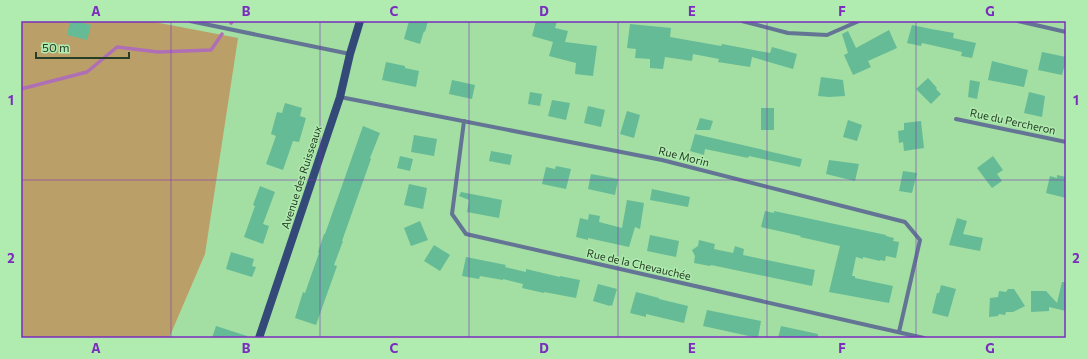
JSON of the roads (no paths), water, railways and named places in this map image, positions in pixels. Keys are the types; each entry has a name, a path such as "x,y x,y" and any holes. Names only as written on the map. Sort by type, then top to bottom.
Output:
{"street":[{"path":"190,21 350,54"},
{"name":"Avenue des Ruisseaux","path":"259,338 340,97 350,54 360,21"},
{"path":"742,21 788,34 827,34 859,21"},
{"path":"1018,21 1066,32"},
{"name":"Rue Morin","path":"340,97 662,160 905,222 920,240 899,332"},
{"name":"Rue du Percheron","path":"956,119 1066,142"},
{"name":"Rue de la Chevauchée","path":"464,121 452,214 466,234 924,338"}],"waterway":[{"path":"21,89 87,72 117,47 158,52 211,50 222,34"}]}
